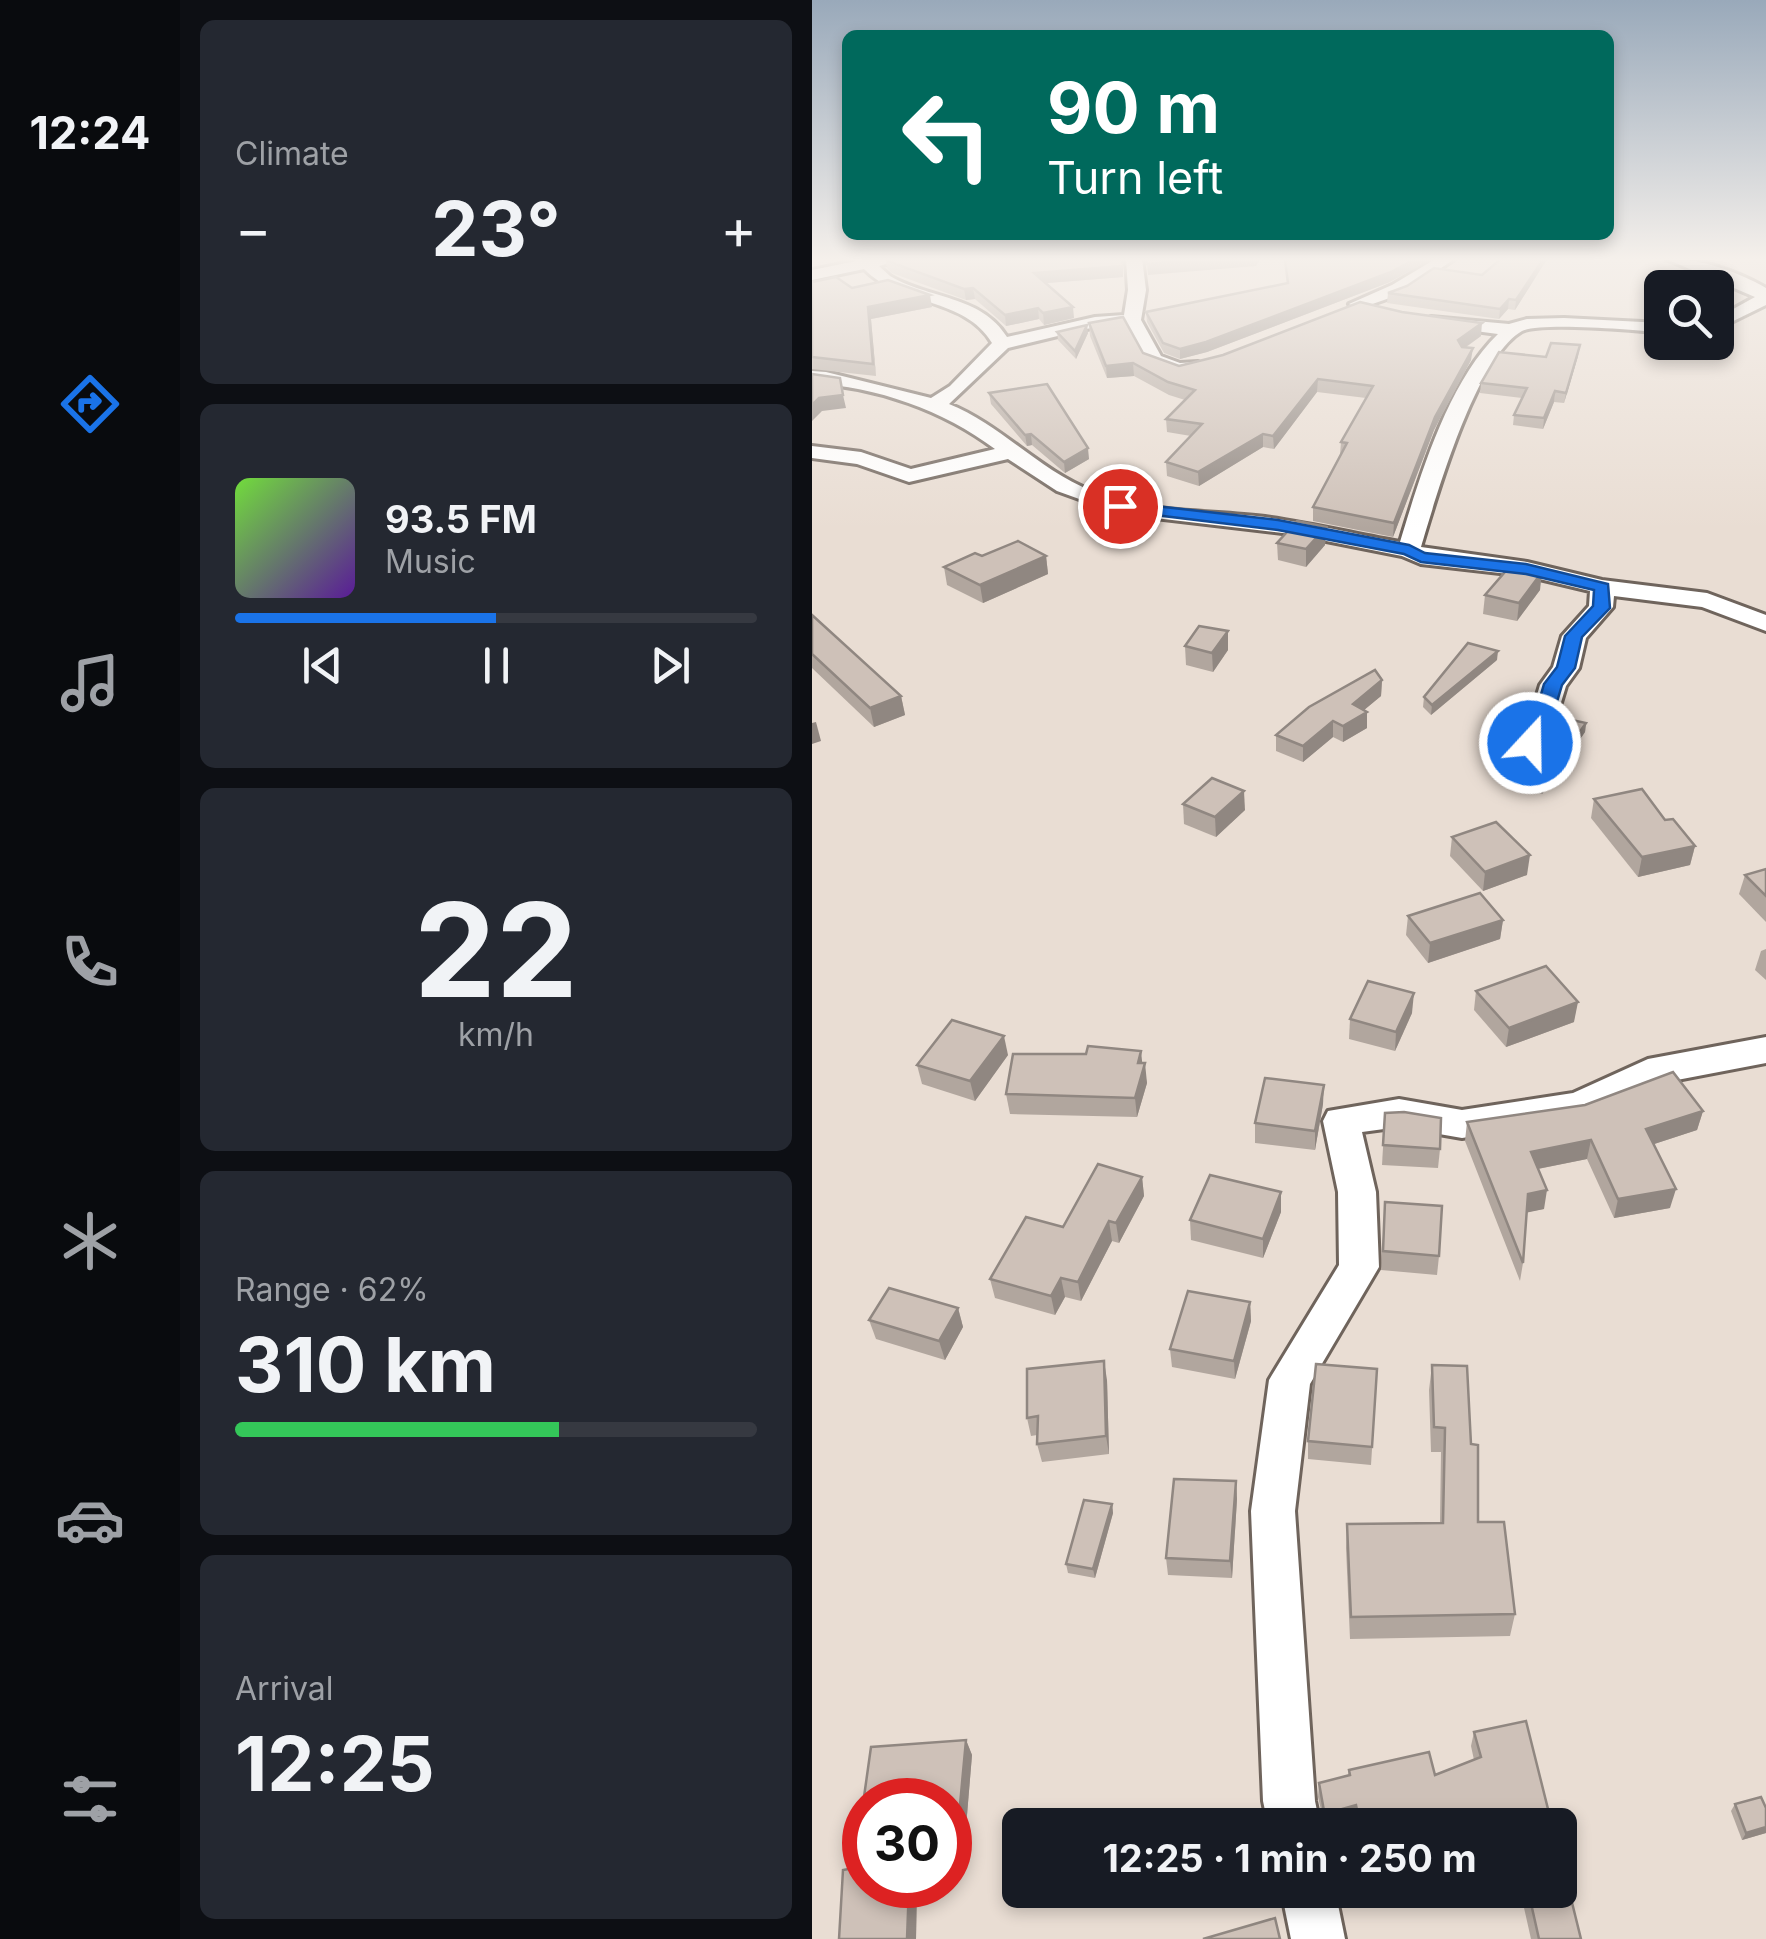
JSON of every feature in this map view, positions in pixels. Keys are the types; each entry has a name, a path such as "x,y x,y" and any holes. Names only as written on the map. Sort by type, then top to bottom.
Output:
{"street":[{"path":"936,404 957,390 998,348"},
{"path":"1148,348 1154,360 1179,369 1215,360"},
{"path":"1409,550 1433,470 1463,402 1496,348"},
{"path":"812,376 834,376 904,399 936,404 968,420 1040,473 1098,502 1140,512 1278,525 1409,550 1421,557 1526,569 1602,588 1707,600 1766,624"},
{"path":"812,452 861,458 909,476 1009,452"},
{"path":"1530,743 1542,722 1553,684 1566,668 1574,636 1602,608 1602,588"},
{"path":"1290,1808 1273,1510 1290,1380 1359,1267 1358,1192 1342,1121 1399,1112 1462,1124 1580,1106 1648,1072 1766,1050"},
{"path":"1312,1908 1318,1939"}],"building":[{"path":"812,348 872,348 873,364 812,357"},
{"path":"1099,348 1140,348 1143,353 1179,366 1240,348 1473,348 1435,417 1394,523 1313,507 1347,443 1341,442 1373,386 1318,379 1273,436 1263,434 1198,472 1166,462 1202,424 1166,419 1195,390 1168,382 1133,363 1106,366"},
{"path":"1549,348 1579,348 1566,393 1555,391 1544,418 1514,415 1527,388 1481,383 1499,352 1546,357"},
{"path":"812,374 840,378 843,395 819,398 812,405"},
{"path":"1047,384 1088,448 1064,462 1031,434 1025,435 989,393"},
{"path":"1297,521 1326,527 1306,549 1277,543"},
{"path":"1018,541 1046,556 980,585 944,567 975,553 982,556"},
{"path":"1511,565 1542,572 1519,603 1485,595"},
{"path":"812,615 901,696 870,708 812,654"},
{"path":"1199,626 1228,631 1212,653 1185,646"},
{"path":"1468,643 1498,651 1432,705 1424,697"},
{"path":"1375,670 1382,680 1353,704 1367,712 1343,726 1333,721 1303,746 1276,735 1309,707"},
{"path":"1558,717 1586,723 1543,784 1522,777 1538,743 1545,741"},
{"path":"1212,778 1244,791 1215,817 1183,804"},
{"path":"1642,789 1665,820 1673,819 1695,846 1642,857 1594,799"},
{"path":"1496,822 1530,855 1485,872 1452,837"},
{"path":"1766,869 1766,896 1745,875"},
{"path":"1480,893 1503,920 1430,943 1408,916"},
{"path":"1546,966 1578,1002 1509,1028 1476,991"},
{"path":"1368,981 1414,993 1396,1032 1350,1019"},
{"path":"952,1020 1004,1036 970,1081 917,1065"},
{"path":"1088,1046 1141,1051 1138,1063 1145,1063 1135,1098 1006,1094 1013,1054 1086,1054"},
{"path":"1673,1072 1703,1111 1646,1129 1676,1189 1618,1199 1591,1140 1531,1152 1547,1190 1528,1194 1523,1263 1467,1122 1585,1105"},
{"path":"1265,1078 1324,1085 1315,1131 1255,1123"},
{"path":"1385,1113 1441,1118 1440,1149 1383,1145"},
{"path":"1098,1164 1142,1177 1116,1223 1109,1221 1078,1282 1061,1278 1051,1296 990,1279 1026,1217 1063,1227"},
{"path":"1210,1175 1281,1192 1263,1239 1190,1220"},
{"path":"1385,1202 1442,1206 1439,1256 1383,1251"},
{"path":"889,1288 958,1308 939,1341 869,1320"},
{"path":"1188,1291 1250,1302 1234,1361 1170,1349"},
{"path":"1104,1361 1106,1436 1037,1444 1038,1416 1027,1418 1027,1369"},
{"path":"1316,1364 1377,1369 1372,1447 1308,1441"},
{"path":"1432,1365 1467,1366 1471,1444 1478,1445 1478,1522 1504,1522 1515,1614 1351,1617 1347,1524 1443,1523 1445,1428 1434,1427"},
{"path":"1174,1479 1236,1481 1230,1561 1166,1558"},
{"path":"1084,1500 1112,1504 1093,1569 1066,1564"},
{"path":"1526,1721 1548,1808 1323,1808 1319,1783 1350,1775 1349,1770 1429,1752 1435,1775 1481,1757 1474,1732"},
{"path":"966,1740 962,1778 867,1778 871,1747"},
{"path":"1761,1797 1766,1808 1766,1827 1746,1833 1735,1804"},
{"path":"842,1887 842,1908 908,1908 907,1939 839,1939"},
{"path":"1532,1908 1573,1908 1581,1939 1539,1939"},
{"path":"1275,1918 1280,1939 1203,1939"}],"route":[{"path":"1120,506 1140,512 1278,525 1409,550 1421,557 1526,569 1602,588 1602,608 1574,636 1566,668 1553,684 1542,722 1530,743"}]}
